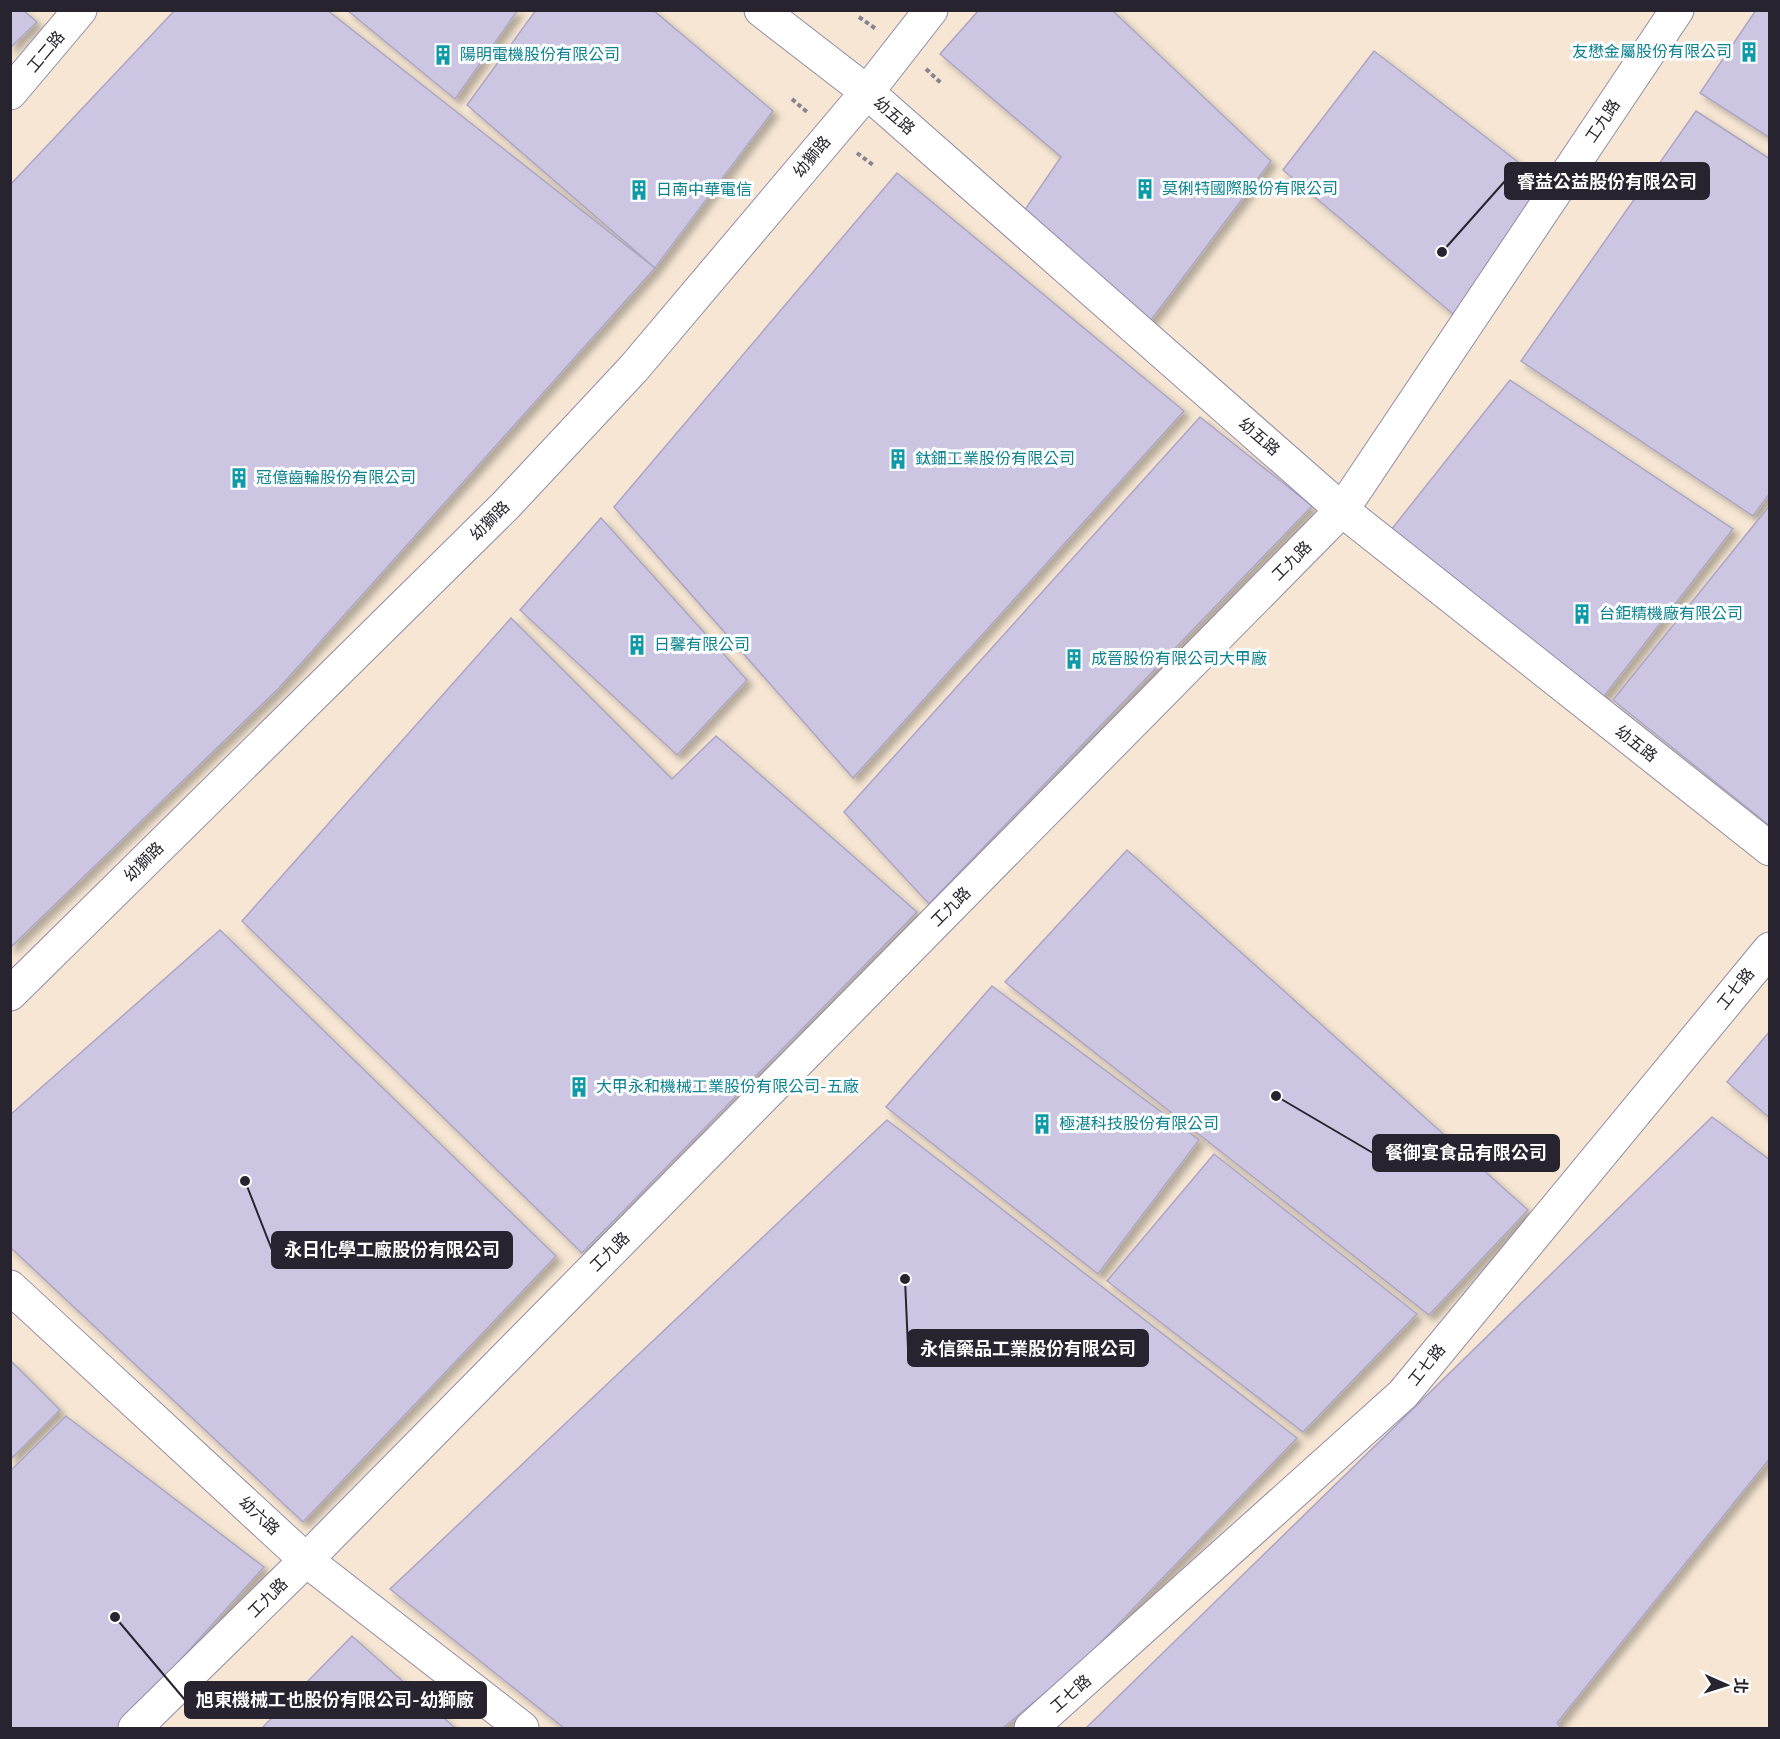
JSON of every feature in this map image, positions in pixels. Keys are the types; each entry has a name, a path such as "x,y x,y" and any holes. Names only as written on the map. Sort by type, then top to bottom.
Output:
{"street":[{"name":"工二路","path":"10,93 80,10"},
{"name":"幼五路","path":"761,10 867,92 1342,510 1770,849"},
{"name":"幼獅路","path":"10,994 506,505 634,368 867,92 931,10"},
{"name":"工九路","path":"135,1728 306,1560 1342,510 1677,10"},
{"name":"工七路","path":"1031,1728 1403,1394 1770,949"},
{"name":"幼六路","path":"10,1287 306,1560 522,1728"}],"shaded area":[{"path":"11,11 1769,11 1769,1728 11,1728"}],"building":[{"path":"10,10 23,10 37,22 10,48"},
{"name":"冠億齒輪股份有限公司","path":"175,10 327,10 655,268 279,688 10,948 10,185"},
{"name":"陽明電機股份有限公司","path":"347,10 518,10 455,99"},
{"name":"日南中華電信","path":"536,10 653,10 773,111 655,268 467,105"},
{"name":"莫俐特國際股份有限公司","path":"979,10 1112,10 1271,161 1145,328 1020,217 1061,157 940,54"},
{"name":"友懋金屬股份有限公司","path":"1756,10 1770,10 1770,138 1700,93"},
{"path":"1374,51 1548,185 1460,320 1283,170"},
{"path":"1696,111 1770,159 1770,493 1753,516 1521,361"},
{"name":"鈦鈿工業股份有限公司","path":"897,173 1184,411 853,778 614,507"},
{"name":"台鉅精機廠有限公司","path":"1510,380 1733,529 1602,699 1391,530"},
{"name":"成晉股份有限公司大甲廠","path":"1200,417 1312,506 929,904 844,812"},
{"path":"1770,505 1770,826 1613,700"},
{"name":"日馨有限公司","path":"601,518 747,680 677,755 520,610"},
{"name":"大甲永和機械工業股份有限公司-五廠","path":"511,618 672,779 716,736 917,912 582,1253 242,921"},
{"path":"1127,850 1528,1210 1429,1315 1005,982"},
{"path":"220,930 556,1256 303,1522 10,1247 10,1115"},
{"name":"極湛科技股份有限公司","path":"992,986 1199,1140 1098,1274 886,1107"},
{"path":"1770,1031 1770,1118 1727,1082"},
{"path":"1712,1117 1770,1160 1770,1458 1557,1723 1561,1728 1086,1728"},
{"path":"887,1120 1297,1438 1084,1660 1003,1728 564,1728 390,1589"},
{"path":"1214,1154 1417,1314 1303,1432 1107,1281"},
{"path":"10,1360 60,1410 10,1460"},
{"path":"66,1416 264,1567 119,1728 10,1728 10,1471"},
{"path":"352,1636 455,1728 262,1728"}],"place":[{"name":"友懋金屬股份有限公司","path":"1749,52"},
{"name":"陽明電機股份有限公司","path":"443,55"},
{"name":"莫俐特國際股份有限公司","path":"1145,189"},
{"name":"日南中華電信","path":"639,190"},
{"name":"睿益公益股份有限公司","path":"1442,252"},
{"name":"鈦鈿工業股份有限公司","path":"898,459"},
{"name":"冠億齒輪股份有限公司","path":"239,478"},
{"name":"台鉅精機廠有限公司","path":"1582,614"},
{"name":"日馨有限公司","path":"637,645"},
{"name":"成晉股份有限公司大甲廠","path":"1074,659"},
{"name":"大甲永和機械工業股份有限公司-五廠","path":"579,1087"},
{"name":"餐御宴食品有限公司","path":"1276,1096"},
{"name":"極湛科技股份有限公司","path":"1042,1124"},
{"name":"永日化學工廠股份有限公司","path":"245,1181"},
{"name":"永信藥品工業股份有限公司","path":"905,1279"},
{"name":"旭東機械工也股份有限公司-幼獅廠","path":"115,1617"}]}
